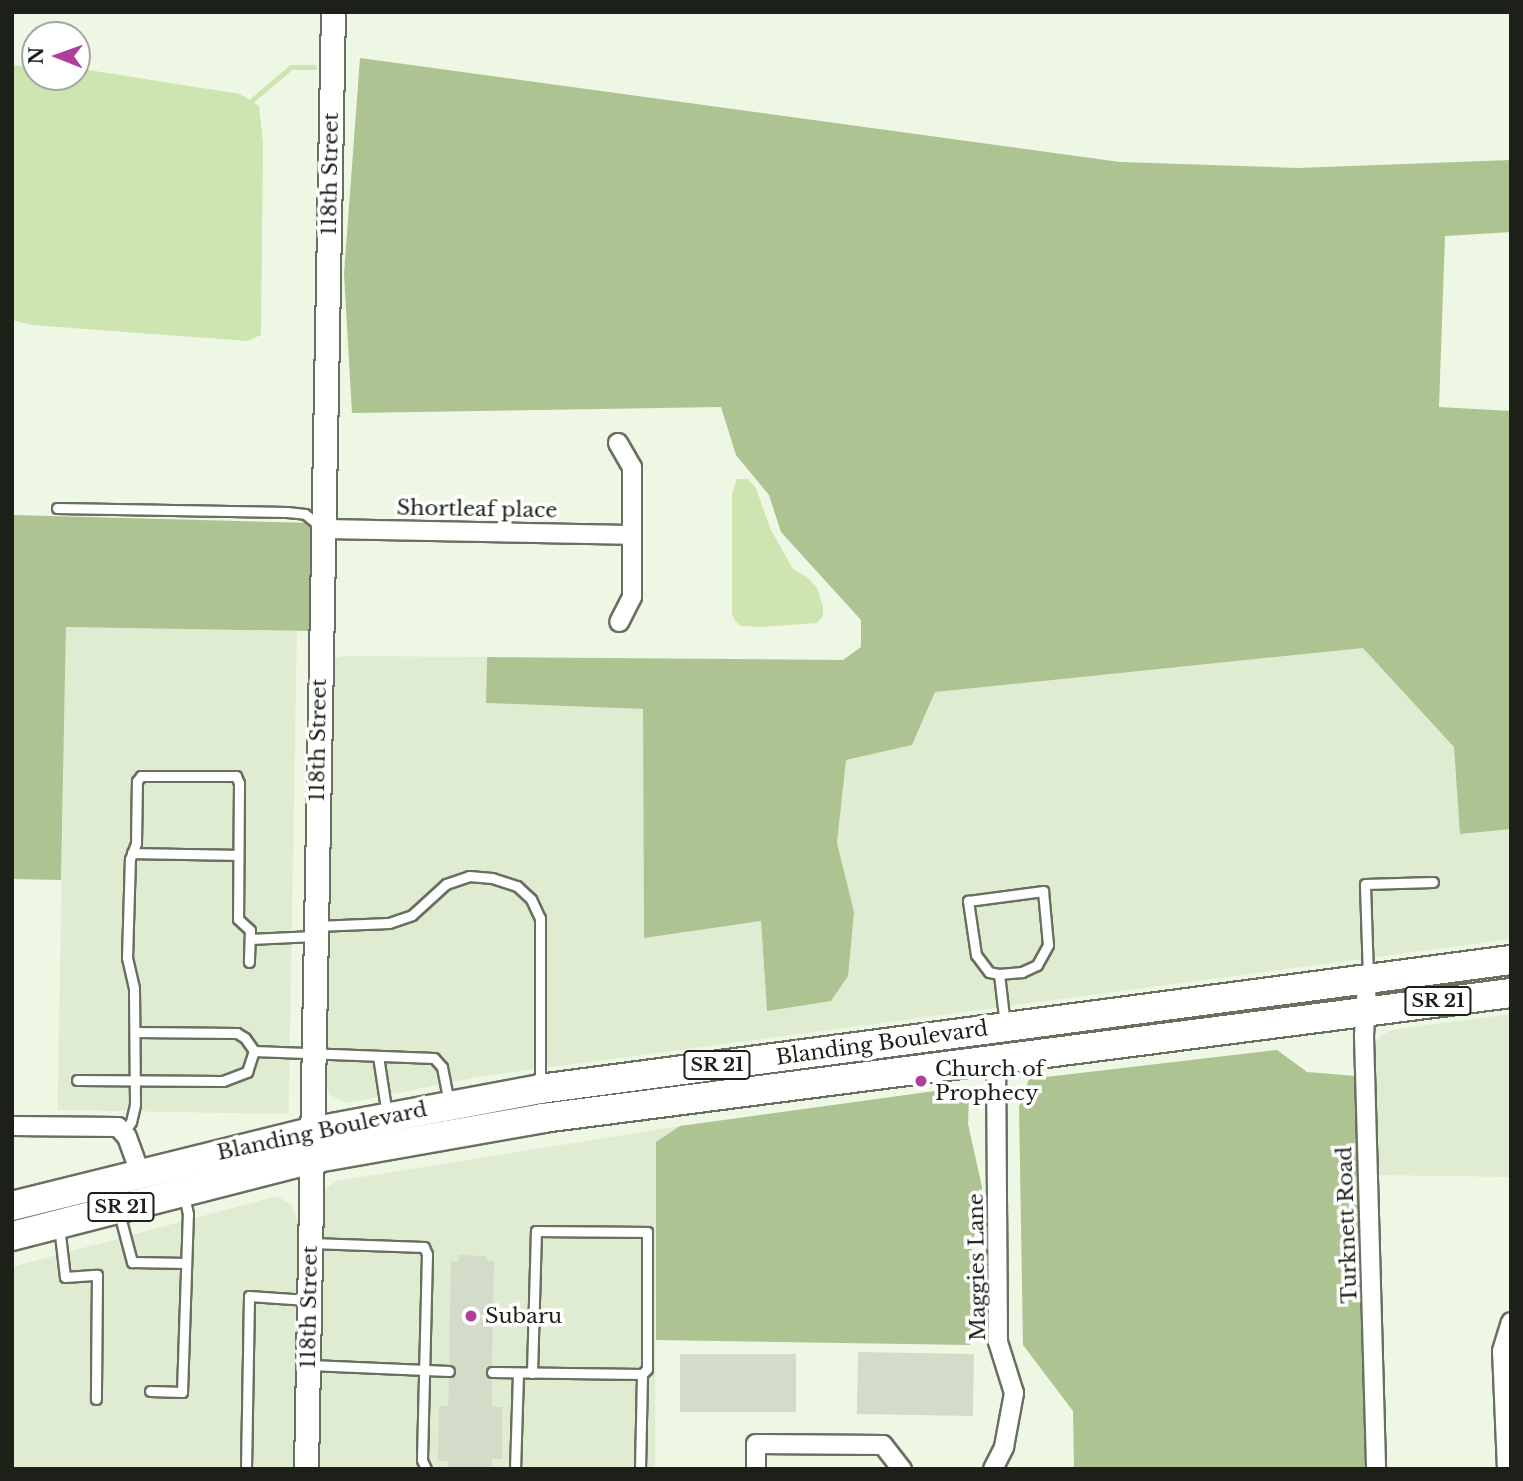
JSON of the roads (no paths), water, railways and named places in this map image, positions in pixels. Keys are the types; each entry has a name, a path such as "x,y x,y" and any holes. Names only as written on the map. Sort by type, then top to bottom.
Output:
{"main road":[{"name":"Blanding Boulevard","path":"12,1206 140,1173 1006,1027 1511,960"},
{"name":"Blanding Boulevard","path":"12,1236 183,1191 387,1117 540,1089 661,1086 928,1067 1511,993"},
{"path":"996,1059 1022,1038 1077,1017"},
{"path":"928,1067 983,1046 1006,1027"}],"street":[{"name":"118th Street","path":"306,1469 333,12"},
{"path":"618,443 632,467 632,597 619,622"},
{"name":"Shortleaf place","path":"322,528 632,535"},
{"name":"Turknett Road","path":"1367,981 1364,1010 1376,1469"},
{"name":"Maggies Lane","path":"993,1469 1004,1447 1014,1393 998,1342 996,1059"},
{"path":"12,1126 118,1127 124,1133 140,1173"},
{"path":"51,1196 58,1223"},
{"path":"1507,1469 1502,1351 1511,1322"},
{"path":"756,1469 756,1444 883,1445 902,1469"}],"lane":[{"path":"57,508 287,512 305,514 322,528"},
{"path":"124,1133 131,1122 135,1080 134,988 127,958 137,781 141,776 227,773 236,776 239,783 238,919 250,930 249,962"},
{"path":"132,853 238,855"},
{"path":"250,939 389,923 412,915 446,884 469,876 492,878 517,886 531,898 540,918 540,1089"},
{"path":"1367,981 1365,884 1433,882"},
{"path":"1043,891 1049,937 1044,957 1037,965 1022,972 999,974 989,972 976,955 968,901 1043,891"},
{"path":"999,974 1006,1027"},
{"path":"135,1032 237,1033 245,1038 254,1051"},
{"path":"254,1051 434,1058 439,1061 449,1105"},
{"path":"77,1080 236,1078 247,1072 254,1051"},
{"path":"378,1056 387,1117"},
{"path":"150,1391 182,1392 188,1214 183,1191"},
{"path":"118,1208 132,1262 186,1263"},
{"path":"58,1223 65,1277 97,1275 96,1399"},
{"path":"532,1373 536,1231 647,1231 647,1368 642,1374 640,1469"},
{"path":"309,1242 424,1247 427,1254 422,1370 422,1460 426,1469"},
{"path":"246,1469 250,1296 309,1300"},
{"path":"308,1365 449,1371"},
{"path":"492,1372 642,1374"},
{"path":"515,1469 518,1373"}],"waterway":[{"path":"251,101 291,67 314,67"}],"place":[{"name":"Church of Prophecy","path":"921,1081"},
{"name":"Subaru","path":"471,1316"}]}
